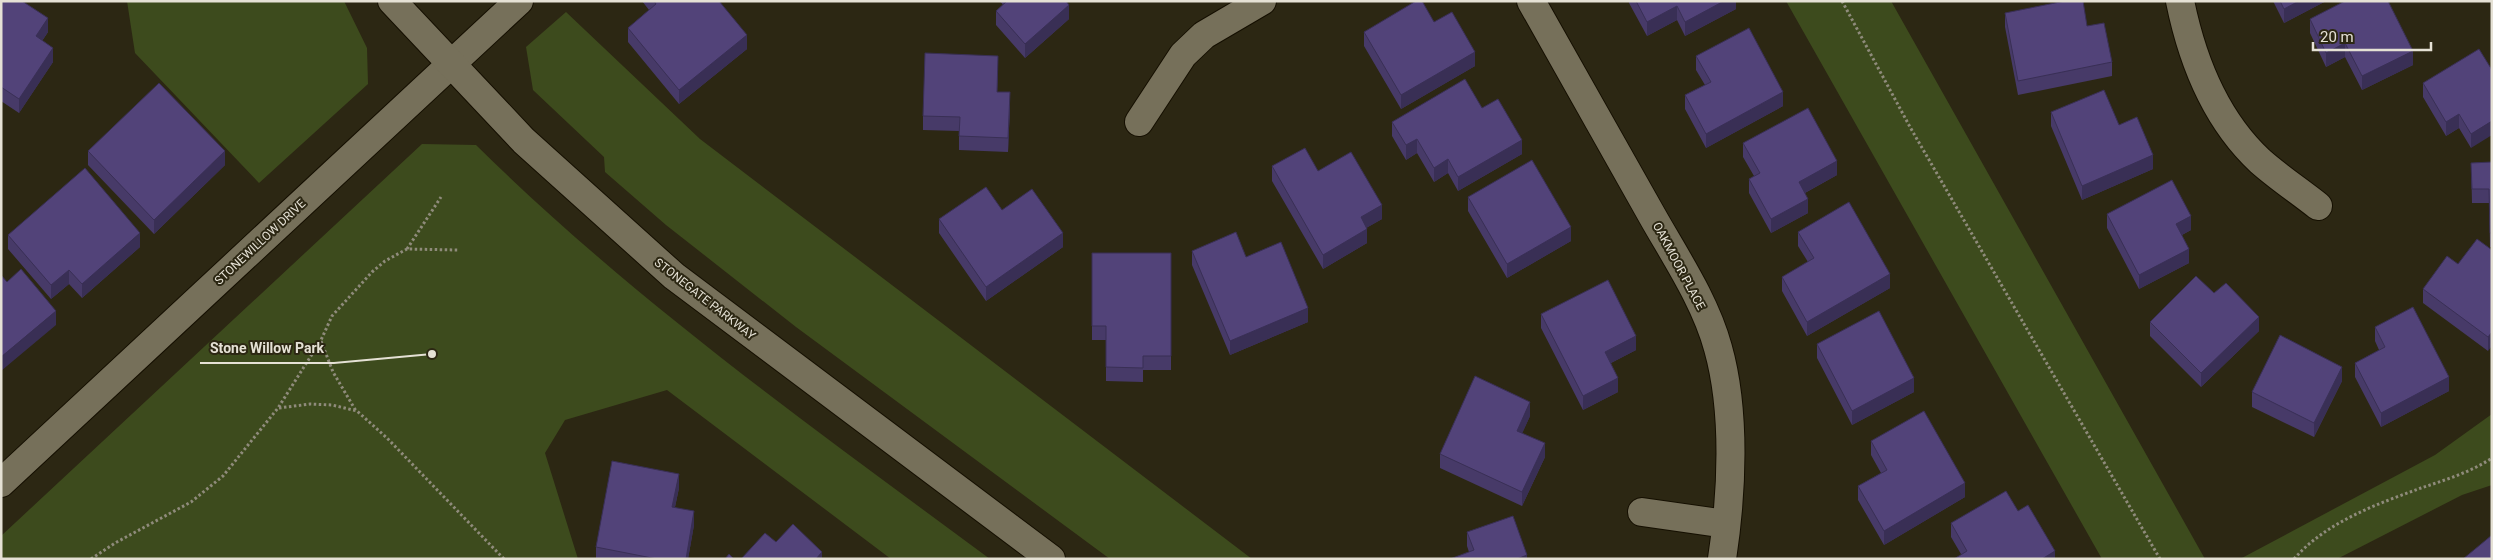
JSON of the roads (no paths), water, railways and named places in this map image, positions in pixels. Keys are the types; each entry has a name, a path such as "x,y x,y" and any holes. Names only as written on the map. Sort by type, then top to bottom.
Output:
{"street":[{"name":"STONEGATE PARKWAY","path":"392,1 524,142 674,276 1051,559"},
{"name":"STONEWILLOW DRIVE","path":"1,483 519,1"},
{"path":"1139,122 1183,55 1204,35 1262,1"},
{"name":"OAKMOOR PLACE","path":"1531,1 1688,280 1718,347 1727,392 1730,432 1724,558"},
{"path":"2180,1 2193,50 2208,90 2220,112 2260,160 2318,206"},
{"path":"1642,512 1726,524"}],"place":[{"name":"Stone Willow Park","path":"432,354"}]}
